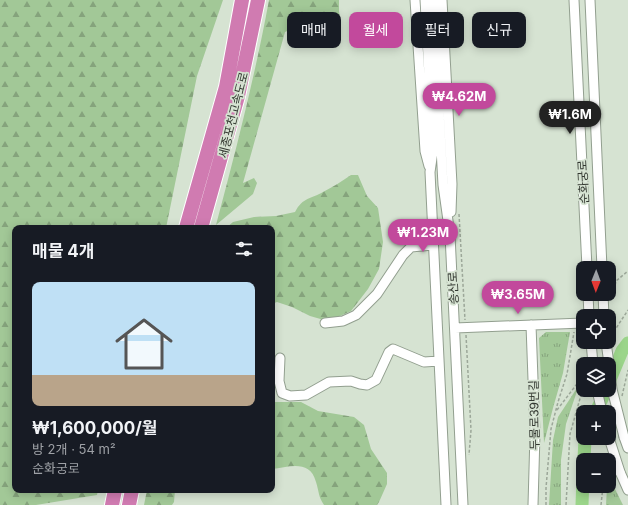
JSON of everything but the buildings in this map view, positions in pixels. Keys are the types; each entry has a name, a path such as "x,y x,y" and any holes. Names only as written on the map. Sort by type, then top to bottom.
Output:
{"highway":[{"name":"세종포천고속도로","path":"187,225 226,87 242,0"},
{"name":"세종포천고속도로","path":"202,225 238,96 258,0"},
{"path":"112,505 114,493"},
{"path":"129,505 131,493"}],"street":[{"path":"415,0 425,151 430,172"},
{"name":"송산로","path":"425,0 433,151 430,172 433,245 446,505"},
{"name":"송산로","path":"434,0 443,185 450,235 463,505"},
{"path":"442,0 452,184 450,235"},
{"name":"순화궁로","path":"574,0 587,261"},
{"name":"순화궁로","path":"590,0 602,261"},
{"path":"326,323 344,321 356,315 376,294 403,255 411,247 433,245"},
{"path":"455,328 576,324"},
{"name":"두물로39번길","path":"531,325 535,434 533,505"},
{"path":"280,358 279,381 282,393 290,396 306,395 329,382 351,381 367,385 376,380 389,352 393,350 424,362 439,361"},
{"path":"614,397 628,448"},
{"path":"611,445 620,472 628,490"}],"path":[{"path":"459,213 471,430 469,456"},
{"path":"616,281 628,271"},
{"path":"616,329 628,310"},
{"path":"546,505 546,488 552,429 568,374 576,338"},
{"path":"556,412 576,385"},
{"path":"566,505 570,434 580,397"},
{"path":"601,505 602,493"}],"green space":[{"path":"0,0 223,0 197,76 167,225 12,225 12,493 97,493 97,495 36,505 0,505"},
{"path":"269,0 339,0 339,12 287,12 287,31 285,32 243,183 254,178 257,183 253,194 216,225 245,113"},
{"path":"351,175 358,175 367,196 378,208 383,242 379,269 368,289 351,311 338,317 324,320 310,316 292,307 277,302 275,303 275,225 230,225 233,222 254,217 276,216 295,212 304,201 330,188"},
{"path":"546,332 570,332 563,373 544,443 539,338"},
{"path":"576,390 576,394 566,424 561,460 561,505 549,505 553,440 558,417"},
{"path":"275,402 301,402 318,411 354,417 364,425 371,449 387,473 387,484 377,505 324,505 313,475 309,470 304,467 292,466 275,469"},
{"path":"616,491 623,505 606,505 607,493 616,493"},
{"path":"146,493 175,493 174,502 172,505 144,505"}],"waterway":[{"path":"616,365 622,351 628,343"},
{"path":"599,405 603,397"},
{"path":"584,453 585,445"},
{"path":"582,493 582,505"}]}
